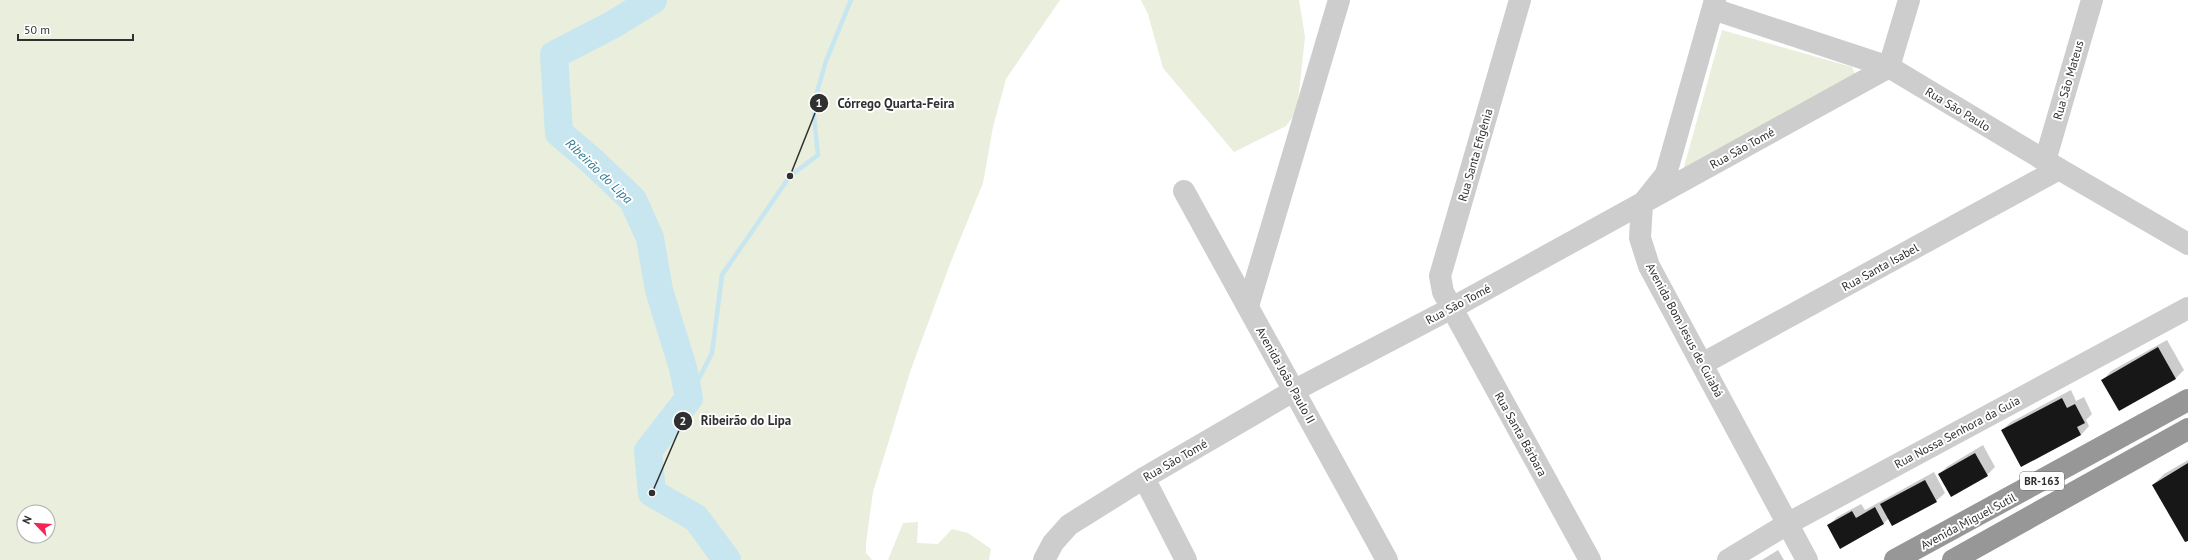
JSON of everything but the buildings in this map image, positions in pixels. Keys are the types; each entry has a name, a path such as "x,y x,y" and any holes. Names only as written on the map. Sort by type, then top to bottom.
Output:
{"highway":[{"name":"Avenida Miguel Sutil","path":"1895,560 2188,400"},
{"name":"BR-163","path":"1953,560 2188,429"}],"street":[{"path":"1248,306 1339,0"},
{"name":"Rua Santa Efigênia","path":"1452,308 1443,292 1440,276 1520,0"},
{"path":"1889,67 1909,0"},
{"name":"Rua São Mateus","path":"2052,165 2092,0"},
{"path":"1642,204 1666,174 1714,5"},
{"name":"Rua São Paulo","path":"1714,5 1889,67 2052,165 2188,244"},
{"name":"Rua São Tomé","path":"1044,560 1052,543 1069,525 1144,478 1295,390 1452,308 1889,67"},
{"name":"Rua Santa Isabel","path":"1702,364 2052,165"},
{"name":"Avenida João Paulo II","path":"1184,191 1295,390 1387,560"},
{"name":"Avenida Bom Jesus de Cuiabá","path":"1642,204 1640,238 1649,266 1807,560"},
{"name":"Rua Santa Bárbara","path":"1452,308 1590,560"},
{"name":"Rua Nossa Senhora da Guia","path":"1728,560 1787,524 2188,308"},
{"path":"1144,478 1186,560"}],"green space":[{"path":"0,0 1060,0 1006,79 993,127 983,183 950,264 911,369 873,492 866,543 866,553 872,560 0,560"},
{"path":"1141,0 1299,0 1305,37 1297,111 1286,126 1234,152 1163,68 1148,14"},
{"path":"1722,30 1852,67 1855,74 1693,173 1684,167"},
{"path":"918,522 917,543 938,544 952,529 968,533 991,549 989,560 888,560 903,523"}],"waterway":[{"name":"Ribeirão do Lipa","path":"653,0 612,25 554,55 559,133 591,160 633,200 650,238 659,290 683,368 689,398 648,451 652,493 696,518 727,560"},
{"path":"689,398 712,353 722,275 790,176 818,155 813,106 826,61 851,0"}],"place":[{"name":"Córrego Quarta-Feira","path":"790,176"},
{"name":"Ribeirão do Lipa","path":"652,493"}]}
